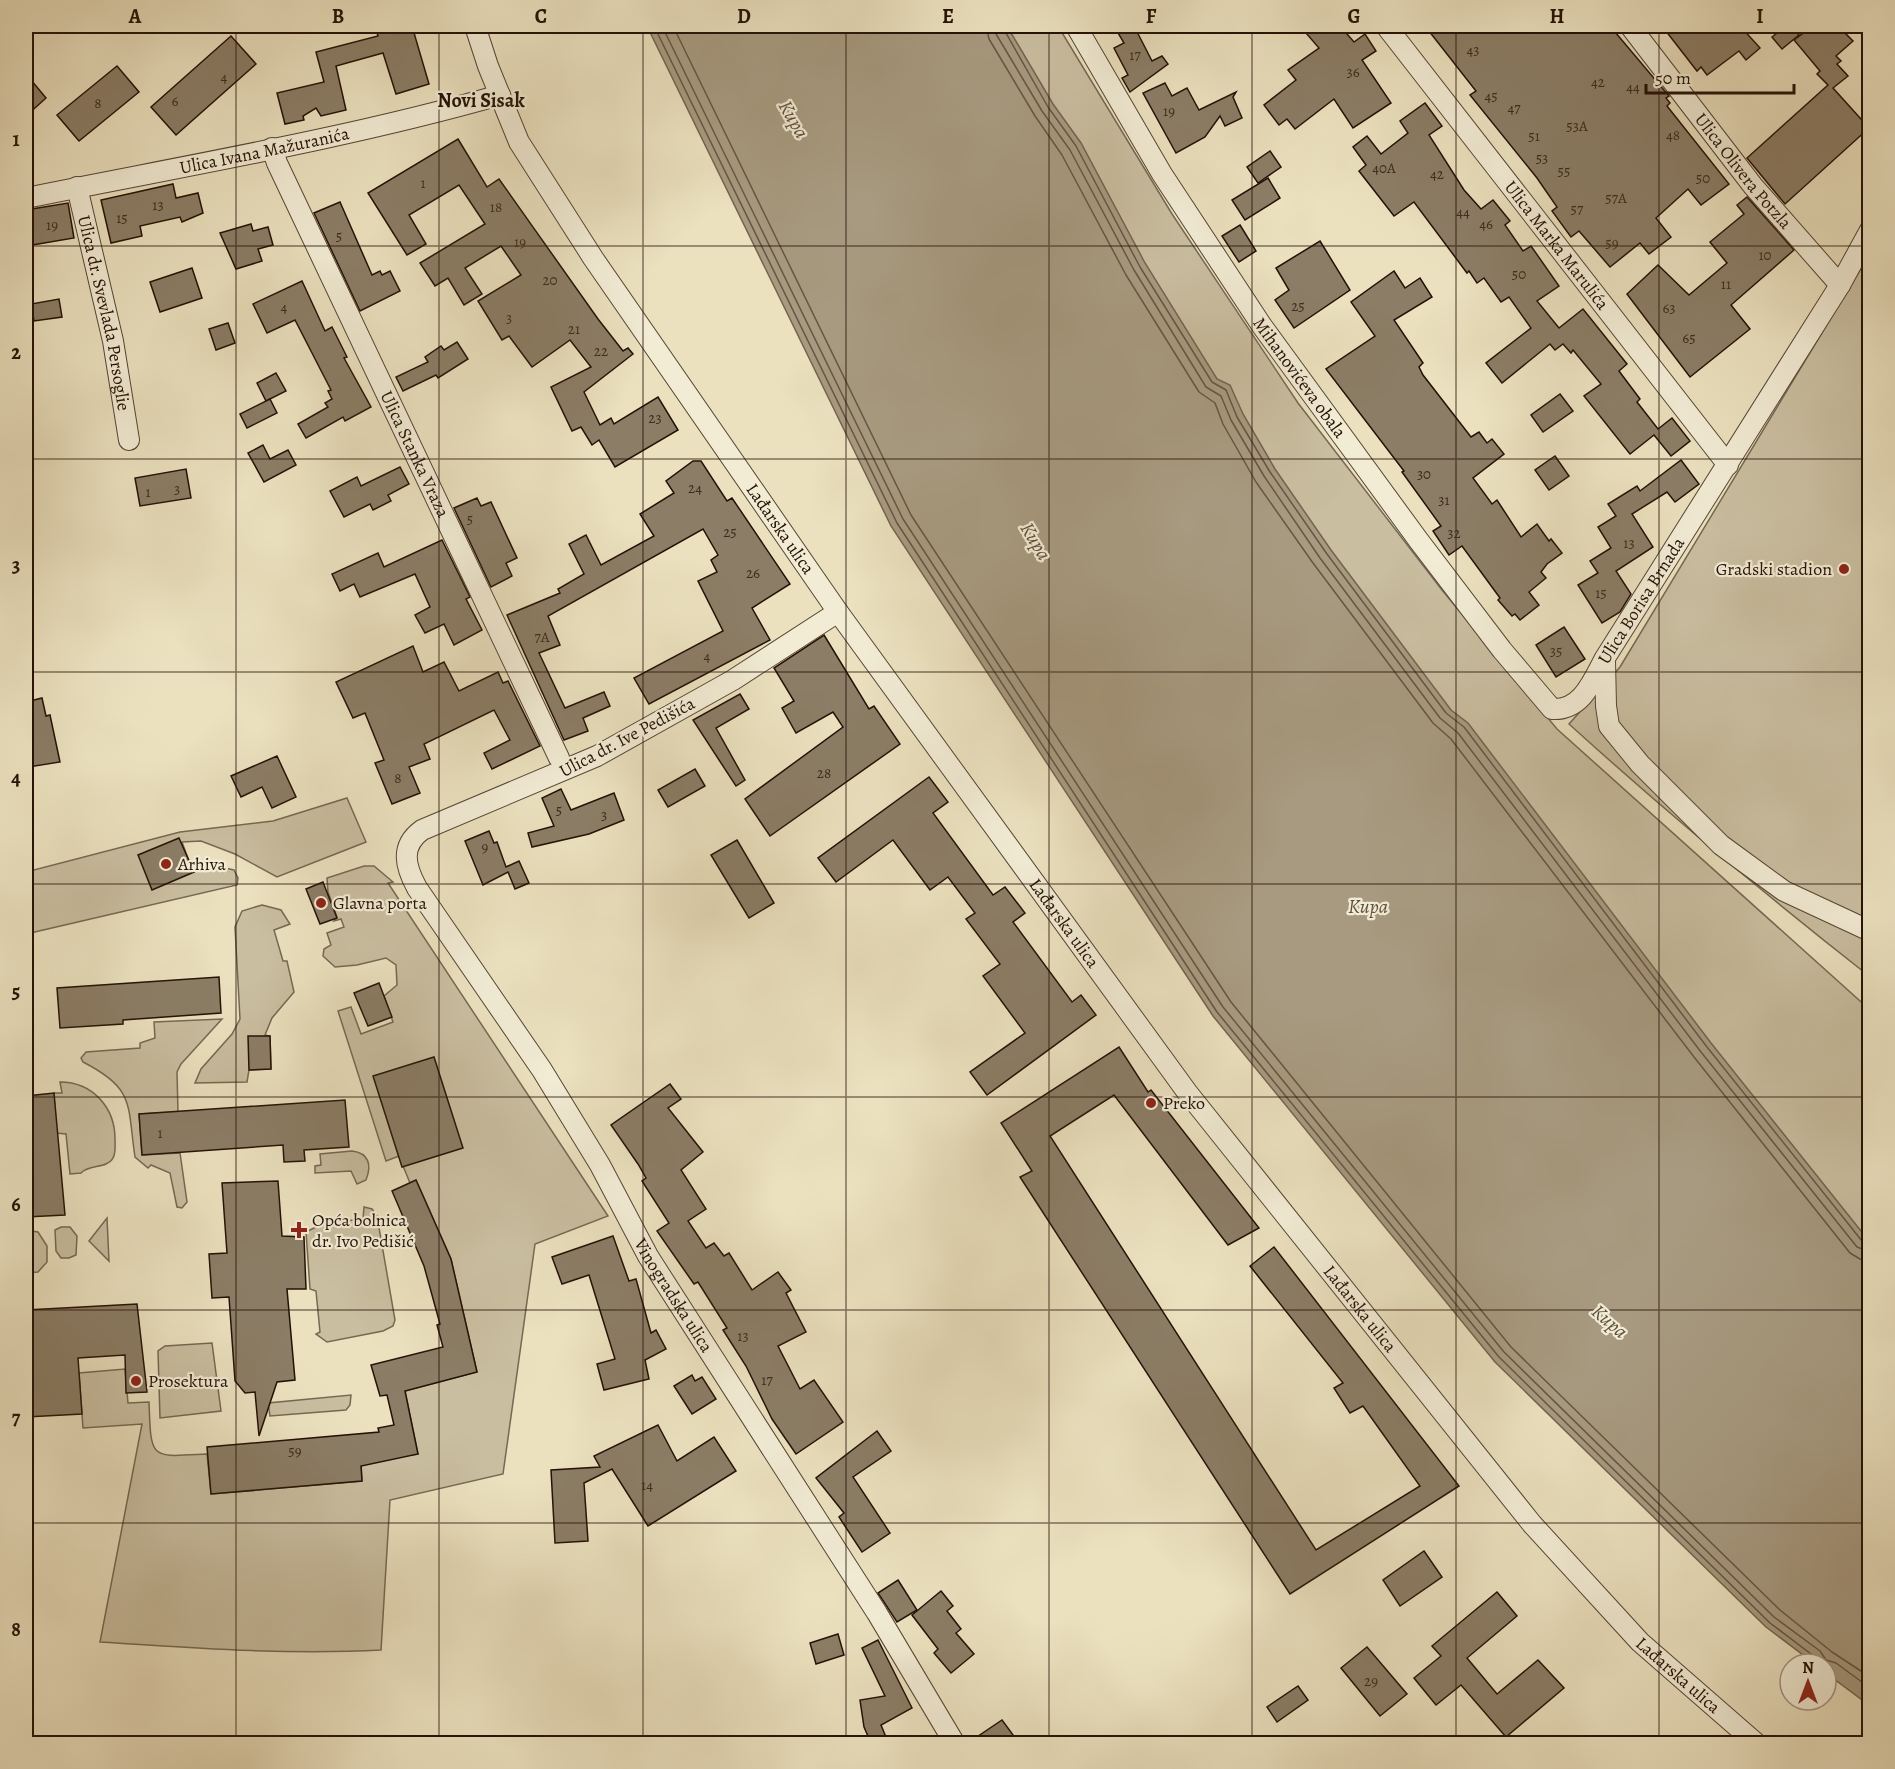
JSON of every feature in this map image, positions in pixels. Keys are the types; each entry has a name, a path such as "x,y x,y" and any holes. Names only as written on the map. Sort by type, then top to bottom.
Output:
{"street":[{"name":"Lađarska ulica","path":"475,26 519,142 550,194 838,612 1187,1092 1532,1524 1641,1642 1757,1743"},
{"name":"Mihanovićeva obala","path":"1076,26 1162,174 1262,326 1502,650 1552,709 1571,706 1585,694 1605,658"},
{"name":"Ulica Marka Marulića","path":"1386,26 1728,465"},
{"name":"Ulica Olivera Potzla","path":"1630,26 1753,186 1840,285"},
{"name":"Ulica Ivana Mažuranića","path":"26,198 272,148 459,107 500,95"},
{"name":"Ulica Stanka Vraza","path":"272,148 277,163 559,758"},
{"name":"Ulica dr. Svevlada Persoglie","path":"77,187 112,341 129,440"},
{"name":"Ulica Borisa Brnada","path":"1869,230 1840,285 1605,658 1606,706 1609,726 1640,764 1721,845 1784,891 1869,931"},
{"name":"Ulica dr. Ive Pedišića","path":"408,846 422,830 566,771 624,742 742,674 838,612"},
{"name":"Vinogradska ulica","path":"408,846 407,868 417,888 542,1070 600,1165 648,1256 877,1613 955,1743"}],"shaded area":[{"path":"838,26 1058,26 1172,214 1298,403 1442,590 1557,729 1869,1009 1869,1273"},
{"path":"1869,255 1869,976 1717,853 1569,724 1620,667"},
{"path":"347,798 366,842 277,877 235,854 201,841 182,842 193,872 213,867 234,870 238,878 237,885 26,934 26,872 180,832 273,821"},
{"path":"364,866 374,866 393,882 388,883 608,1216 535,1244 503,1474 390,1500 381,1650 276,1651 100,1642 142,1424 83,1428 79,1373 125,1369 128,1403 149,1402 151,1435 157,1451 174,1455 207,1454 211,1494 362,1481 361,1462 418,1454 405,1391 477,1372 451,1259 416,1180 410,1183 399,1156 386,1161 338,1011 351,1007 361,1034 393,1022 384,996 397,985 396,965 386,958 357,965 335,967 323,956 324,949 331,945 327,933 344,927 341,919 334,921 337,917 328,892 327,878"},
{"path":"262,905 281,910 290,924 274,930 283,961 287,961 294,992 272,1018 265,1035 270,1036 271,1069 249,1070 247,1082 195,1083 201,1069 232,1034 240,1019 235,927 242,911"},
{"path":"222,1019 181,1064 177,1072 178,1112 139,1114 142,1155 180,1153 187,1202 182,1208 177,1207 170,1173 151,1165 148,1168 135,1157 129,1111 121,1090 100,1072 83,1062 81,1058 86,1052 140,1048 140,1043 155,1038 154,1022"},
{"path":"60,1082 83,1087 92,1092 106,1107 114,1128 115,1146 115,1154 107,1164 89,1168 81,1173 70,1174 66,1134 56,1133 54,1093 62,1093"},
{"path":"352,1151 362,1154 368,1161 369,1169 366,1180 357,1184 351,1171 315,1173 315,1166 321,1165 320,1154"},
{"path":"364,1207 372,1209 377,1216 395,1320 393,1326 383,1331 327,1342 316,1334 320,1332 316,1291 310,1289 306,1232 324,1223 363,1219"},
{"path":"107,1218 109,1261 89,1241"},
{"path":"70,1227 77,1236 76,1255 69,1258 61,1258 56,1251 55,1230"},
{"path":"26,1230 38,1232 47,1246 47,1262 38,1272 26,1273"},
{"path":"212,1343 221,1411 160,1418 158,1351 165,1346"},
{"path":"351,1395 350,1405 346,1410 270,1416 268,1403"}],"water":[{"name":"Kupa","path":"647,26 1007,26 1053,104 1081,143 1145,263 1217,379 1230,385 1243,414 1275,469 1331,550 1451,710 1468,723 1711,1043 1869,1241 1869,1705 1838,1682 1838,1652 1799,1652 1766,1627 1495,1362 1213,1016 891,526"}],"building":[{"path":"375,26 412,26 429,84 396,94 383,53 336,66 346,110 321,116 316,108 303,116 304,120 285,124 277,93 324,82 316,52 378,36"},
{"path":"1114,26 1134,26 1152,61 1162,56 1168,64 1130,92 1122,78 1128,75 1114,48 1124,43"},
{"path":"1300,26 1340,26 1354,42 1365,34 1376,51 1362,60 1391,103 1353,128 1334,99 1295,129 1287,119 1279,125 1264,105 1296,80 1288,70 1319,48"},
{"path":"1425,26 1610,26 1669,96 1666,98 1670,103 1667,106 1729,184 1701,205 1688,189 1656,218 1671,237 1649,254 1640,243 1610,267 1579,231 1571,237 1552,211 1557,207 1537,178 1470,95 1476,91"},
{"path":"1662,26 1740,26 1760,48 1746,60 1739,51 1707,75 1701,67 1697,71"},
{"path":"1786,26 1791,26 1799,35 1782,49 1772,37"},
{"path":"1813,26 1838,26 1853,41 1836,56 1841,61 1837,64 1848,76 1833,88 1869,128 1785,204 1747,158 1828,85 1817,74 1820,71 1794,40"},
{"path":"231,36 256,64 176,135 151,107"},
{"path":"117,66 139,92 79,141 57,115"},
{"path":"26,74 46,98 26,116"},
{"path":"1165,83 1172,96 1187,88 1199,110 1236,92 1233,97 1242,118 1225,126 1220,116 1205,137 1176,153 1143,93"},
{"path":"1425,103 1442,126 1429,135 1464,190 1481,209 1493,200 1510,221 1505,225 1523,251 1531,246 1559,286 1537,301 1559,328 1583,309 1627,364 1619,371 1640,399 1637,402 1658,429 1672,418 1690,441 1671,456 1654,435 1630,454 1584,396 1601,384 1573,350 1571,353 1563,344 1555,350 1550,344 1502,383 1486,363 1531,328 1509,297 1501,302 1484,278 1477,283 1469,271 1467,273 1414,202 1394,216 1359,171 1366,165 1353,147 1367,136 1381,154 1408,133 1400,121"},
{"path":"458,139 487,187 499,179 598,319 623,351 628,348 633,354 584,392 600,425 611,418 614,424 658,397 678,430 615,467 599,440 592,445 581,427 572,431 551,387 591,367 570,340 532,367 509,336 502,340 478,301 521,275 501,246 465,268 482,294 464,305 448,278 435,286 420,263 485,224 459,185 409,215 426,244 407,255 368,193"},
{"path":"1270,151 1281,167 1258,183 1247,167"},
{"path":"1268,178 1280,198 1245,220 1232,200"},
{"path":"173,184 176,198 198,193 203,213 182,222 180,217 140,226 142,236 111,243 101,200"},
{"path":"1747,197 1794,250 1731,305 1750,329 1690,377 1627,294 1658,265 1689,295 1727,263 1710,242 1744,214 1737,205"},
{"path":"340,202 372,275 380,271 382,275 390,271 400,291 360,311 314,213"},
{"path":"68,203 74,238 26,246 26,210"},
{"path":"251,224 253,231 268,227 273,245 258,249 262,261 236,269 220,233"},
{"path":"1240,225 1256,251 1239,262 1222,236"},
{"path":"1320,241 1350,290 1294,328 1275,300 1289,290 1276,268"},
{"path":"192,268 202,298 160,312 150,282"},
{"path":"1394,271 1405,288 1420,278 1432,297 1394,320 1423,363 1419,367 1423,375 1471,437 1479,432 1487,443 1492,439 1504,454 1473,478 1492,504 1497,500 1521,537 1537,524 1549,541 1551,539 1562,553 1547,564 1541,572 1546,578 1529,592 1539,605 1520,620 1515,614 1512,616 1498,600 1500,598 1462,546 1449,555 1433,531 1441,526 1402,472 1404,471 1326,369 1375,336 1351,302"},
{"path":"302,281 325,331 332,327 347,357 344,358 371,407 345,421 343,417 306,438 298,424 328,407 325,403 332,399 328,391 331,390 295,320 267,333 253,304"},
{"path":"59,299 62,317 34,321 31,304"},
{"path":"228,323 235,343 216,350 209,329"},
{"path":"457,342 468,359 438,378 436,375 403,391 396,377 428,362 425,357 441,346 444,350"},
{"path":"276,373 286,391 266,401 257,383"},
{"path":"1560,394 1573,411 1543,432 1531,415"},
{"path":"270,399 277,413 247,428 240,414"},
{"path":"263,445 270,459 288,450 296,465 264,482 248,453"},
{"path":"1555,456 1569,476 1549,490 1535,470"},
{"path":"1681,460 1699,484 1675,502 1667,492 1632,514 1653,547 1616,571 1631,594 1620,612 1602,623 1578,585 1598,573 1590,561 1611,548 1598,527 1616,516 1608,504 1637,486 1640,491"},
{"path":"693,461 701,461 727,501 732,498 790,584 752,608 770,640 649,704 634,678 723,631 698,581 717,572 711,560 718,555 703,529 548,616 560,645 539,653 565,708 604,692 610,706 583,718 588,731 564,740 507,615 560,593 558,589 584,574 569,544 586,535 601,565 654,536 640,514 674,493 666,481"},
{"path":"400,467 409,484 388,495 391,501 373,510 370,504 344,517 330,491 357,477 361,486"},
{"path":"186,469 191,498 140,506 135,478"},
{"path":"477,498 481,506 491,502 517,558 506,563 512,576 491,587 454,508"},
{"path":"442,540 470,597 466,599 482,630 454,645 444,624 425,633 415,615 430,607 415,574 360,597 354,584 340,591 332,574 378,553 384,567"},
{"path":"1564,627 1585,659 1556,677 1536,645"},
{"path":"824,635 869,709 874,706 900,744 770,836 745,799 843,727 833,712 796,733 782,708 794,701 774,668"},
{"path":"413,646 423,672 444,662 459,691 498,672 503,683 508,681 540,746 492,769 484,753 510,740 494,710 424,744 430,759 409,767 420,793 392,804 375,763 384,760 365,713 353,718 336,682"},
{"path":"740,694 749,709 716,728 745,780 736,786 693,720"},
{"path":"42,698 46,716 50,715 60,762 29,767 26,702"},
{"path":"277,756 296,797 272,808 262,787 241,797 231,776"},
{"path":"695,769 705,786 668,807 658,790"},
{"path":"929,777 948,802 933,813 993,895 1005,887 1025,913 1013,922 1072,1002 1081,995 1096,1015 987,1095 970,1072 1025,1033 983,976 1000,964 966,919 975,913 948,877 930,890 893,840 836,882 818,858"},
{"path":"561,789 571,810 614,793 624,820 589,834 532,847 528,833 554,826 542,798"},
{"path":"489,831 494,843 497,842 506,867 519,861 529,883 515,889 508,872 483,885 465,841"},
{"name":"Arhiva","path":"179,838 194,872 152,890 138,855"},
{"path":"737,840 774,903 749,918 711,855"},
{"name":"Glavna porta","path":"323,882 337,918 320,924 306,889"},
{"path":"219,977 221,1013 123,1020 123,1024 60,1028 57,988"},
{"path":"379,983 392,1017 368,1026 354,993"},
{"path":"248,1036 270,1036 271,1069 249,1070"},
{"path":"1119,1047 1148,1092 1151,1090 1259,1228 1228,1245 1114,1095 1050,1136 1316,1550 1420,1486 1363,1406 1350,1413 1334,1388 1343,1383 1250,1266 1274,1247 1459,1486 1290,1594 1020,1177 1032,1171 1001,1123"},
{"path":"434,1057 463,1148 402,1167 373,1076"},
{"path":"670,1084 681,1099 668,1108 703,1152 681,1170 706,1209 688,1221 706,1248 714,1243 724,1256 729,1253 752,1290 778,1272 791,1290 786,1293 806,1332 778,1346 800,1389 814,1380 843,1422 796,1454 772,1419 746,1366 723,1330 727,1328 698,1282 694,1284 657,1231 669,1223 642,1181 646,1178 638,1164 611,1125"},
{"path":"54,1093 65,1215 26,1217 26,1096"},
{"path":"345,1100 349,1147 304,1150 305,1161 284,1162 283,1145 142,1155 139,1114"},
{"path":"416,1180 451,1259 477,1372 405,1391 418,1454 361,1466 362,1481 211,1494 207,1447 379,1432 378,1428 394,1425 387,1395 380,1396 371,1365 443,1347 437,1325 440,1324 424,1266 392,1191"},
{"path":"278,1181 282,1236 304,1237 306,1289 287,1289 295,1380 277,1382 259,1436 255,1392 245,1393 235,1381 229,1297 212,1298 209,1254 227,1253 222,1183"},
{"path":"613,1236 629,1281 636,1279 651,1333 656,1330 666,1349 645,1360 649,1379 604,1390 597,1364 615,1359 589,1275 562,1284 552,1257"},
{"path":"137,1304 147,1392 126,1393 125,1355 78,1358 82,1414 26,1417 26,1310"},
{"path":"692,1375 695,1381 702,1377 716,1399 692,1414 674,1386"},
{"path":"658,1425 677,1461 714,1437 736,1471 648,1526 612,1469 584,1483 588,1541 555,1543 551,1470 600,1467 594,1456"},
{"path":"877,1431 891,1451 853,1477 890,1533 862,1552 839,1517 844,1513 816,1478"},
{"path":"1424,1551 1442,1577 1400,1606 1383,1580"},
{"path":"898,1580 917,1610 897,1622 878,1593"},
{"path":"941,1591 953,1606 947,1611 961,1629 956,1633 974,1654 951,1673 934,1653 938,1649 912,1615"},
{"path":"1497,1592 1517,1616 1467,1658 1497,1694 1538,1660 1564,1688 1506,1737 1461,1685 1436,1705 1414,1678 1441,1656 1432,1646"},
{"path":"838,1634 844,1655 816,1664 810,1643"},
{"path":"878,1640 912,1708 881,1725 886,1737 871,1743 864,1727 860,1700 885,1696 862,1648"},
{"path":"1367,1647 1407,1694 1380,1716 1341,1668"},
{"path":"1298,1686 1308,1700 1277,1722 1267,1707"},
{"path":"1002,1720 1019,1743 968,1743"}],"place":[{"name":"Gradski stadion","path":"1844,569"},
{"name":"Arhiva","path":"166,864"},
{"name":"Glavna porta","path":"321,903"},
{"name":"Preko","path":"1151,1103"},
{"name":"Opća bolnica dr. Ivo Pedišić","path":"299,1230"},
{"name":"Prosektura","path":"136,1381"}],"district":[{"name":"Novi Sisak","path":"481,100"}]}
